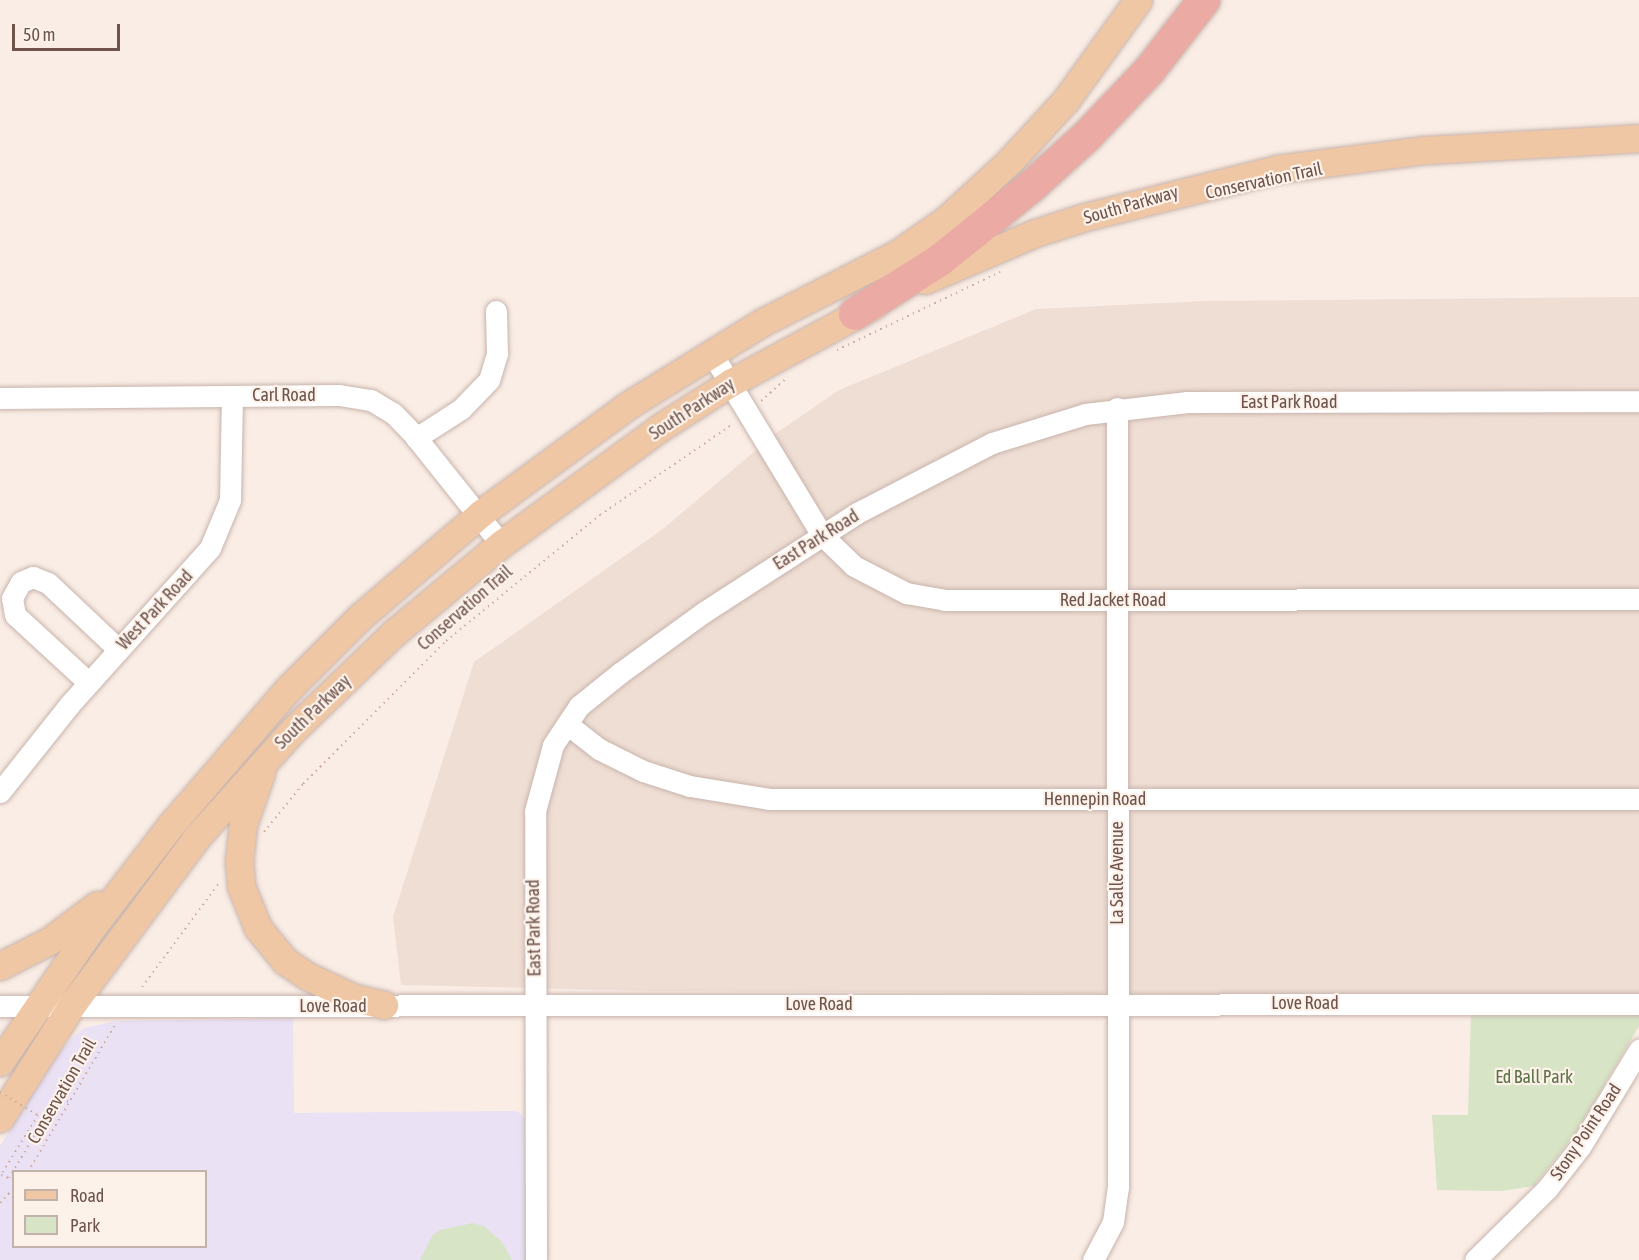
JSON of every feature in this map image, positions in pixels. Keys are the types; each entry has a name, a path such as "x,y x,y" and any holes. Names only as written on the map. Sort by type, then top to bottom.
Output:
{"highway":[{"path":"855,314 940,260 1048,172 1149,70 1204,0"}],"main road":[{"name":"South Parkway","path":"0,1062 93,926 212,776 314,662 420,563 480,514 604,422 711,352 897,254 947,219 1009,162 1066,100 1138,0"},
{"name":"South Parkway","path":"0,1118 71,1005 138,912 267,758 410,618 501,544 591,476 730,383 855,314 1035,233 1221,180 1374,154 1639,138"},
{"path":"267,758 239,843 242,886 248,907 258,928 285,961 332,989 384,1005"},
{"path":"0,966 73,924 147,859"}],"street":[{"path":"416,438 461,409 489,380 497,353 496,311"},
{"name":"Red Jacket Road","path":"711,352 822,535 854,566 906,593 944,600 1639,599"},
{"name":"Carl Road","path":"0,398 339,395 371,399 393,413 416,438 480,514 501,544"},
{"name":"West Park Road","path":"0,792 88,683 195,567 220,530 232,486 232,396"},
{"name":"East Park Road","path":"536,1260 536,811 553,745 579,706 620,673 822,535 992,443 1038,426 1117,408 1186,402 1639,401"},
{"name":"La Salle Avenue","path":"1093,1260 1113,1222 1118,1188 1117,408"},
{"path":"88,683 15,615 12,598 21,582 33,577 48,583 118,649"},
{"name":"Hennepin Road","path":"567,724 599,749 643,771 731,794 824,800 1639,799"},
{"name":"Love Road","path":"0,1006 1639,1004"},
{"name":"Stony Point Road","path":"1475,1260 1547,1189 1580,1147 1639,1050"}],"path":[{"path":"827,355 1008,268"},
{"path":"756,406 796,372"},
{"name":"Conservation Trail","path":"262,834 312,776 446,641 600,515 738,421"},
{"path":"136,994 223,878"},
{"name":"Conservation Trail","path":"29,1170 72,1102 117,1022"},
{"path":"0,1092 38,1116 2,1175 9,1178 12,1173"},
{"path":"14,1170 51,1108 61,1101 72,1102"},
{"path":"0,1203 12,1190"}],"shaded area":[{"path":"1639,297 1639,996 652,991 401,985 393,917 474,662 663,529 775,434 839,390 1036,309 1206,301"},
{"path":"293,1018 294,1113 517,1111 525,1118 526,1260 0,1260 0,1146 56,1056 84,1028 116,1021"}],"green space":[{"name":"Ed Ball Park","path":"1471,1012 1639,1012 1639,1026 1577,1131 1534,1186 1502,1191 1437,1190 1432,1115 1468,1115"},
{"path":"473,1223 485,1227 502,1242 512,1260 420,1260 432,1236 440,1230"}]}
